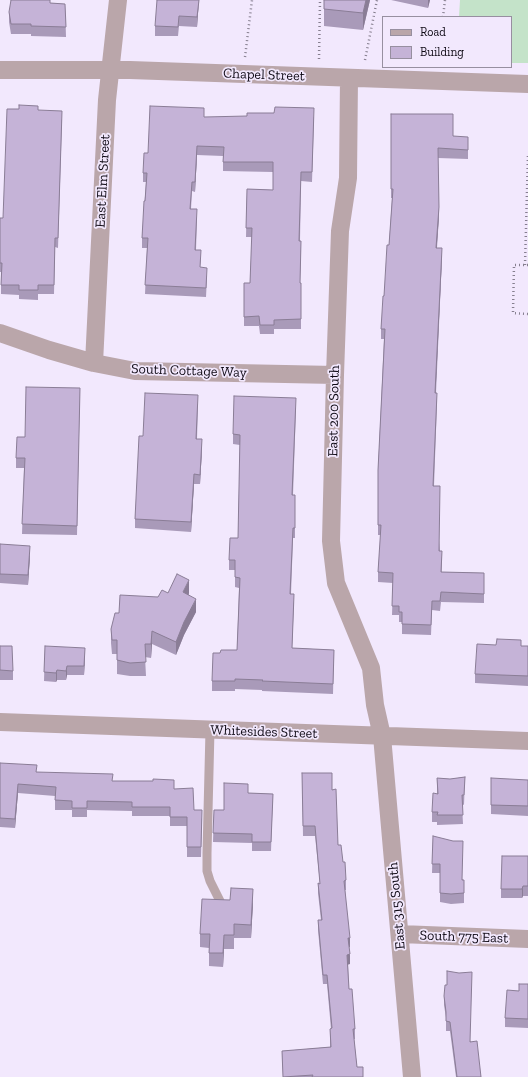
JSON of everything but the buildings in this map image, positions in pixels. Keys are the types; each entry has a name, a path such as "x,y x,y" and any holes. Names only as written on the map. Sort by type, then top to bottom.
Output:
{"street":[{"name":"East Elm Street","path":"94,363 106,100 111,70 118,0"},
{"name":"Chapel Street","path":"0,70 111,70 528,84"},
{"name":"East 200 South","path":"349,78 348,178 340,230 334,375 332,541 336,583 371,668 375,705 382,736"},
{"name":"South Cottage Way","path":"0,333 49,350 94,363 135,371 334,375"},
{"name":"Whitesides Street","path":"0,722 528,741"},
{"name":"East 315 South","path":"382,736 412,1077"},
{"name":"South 775 East","path":"400,934 528,939"}],"lane":[{"path":"210,730 207,871 210,881 220,901"}],"path":[{"path":"245,57 252,0"},
{"path":"319,59 320,0"},
{"path":"365,60 376,0"},
{"path":"444,16 445,0"},
{"path":"528,154 526,265 514,265 513,313 528,314"}],"green space":[{"path":"460,0 528,0 528,63 512,63 512,16 459,16"}]}
